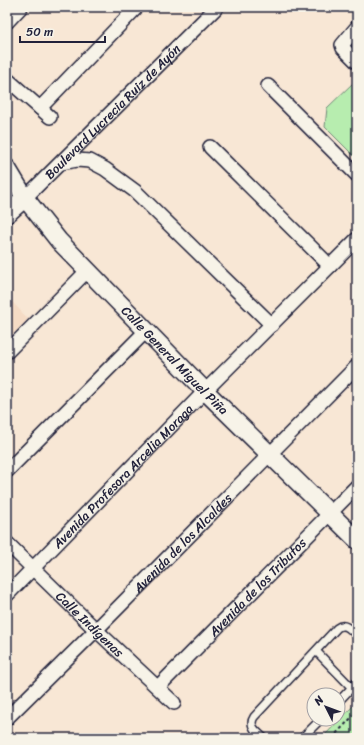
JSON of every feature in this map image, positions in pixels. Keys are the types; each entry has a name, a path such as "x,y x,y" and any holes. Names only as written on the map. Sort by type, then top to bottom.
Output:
{"street":[{"path":"7,22 21,7"},
{"path":"7,79 45,113 137,7"},
{"name":"Boulevard Lucrecia Ruiz de Ayón","path":"7,214 61,163 217,7"},
{"path":"357,27 342,45 343,48 357,62"},
{"path":"268,86 357,175"},
{"path":"210,147 330,266"},
{"path":"61,163 77,160 90,161 105,169 136,192 272,325"},
{"name":"Calle General Miguel Piña","path":"7,168 25,198 46,226 205,391 357,540"},
{"name":"Avenida Profesora Arcelia Moraga","path":"7,595 205,391 357,239"},
{"path":"7,352 88,270"},
{"path":"7,471 147,330"},
{"name":"Avenida de los Alcaldes","path":"7,718 357,366"},
{"name":"Avenida de los Tributos","path":"158,688 357,486"},
{"name":"Calle Indígenas","path":"7,543 96,630 174,703"}],"lane":[{"path":"264,738 252,726 252,720 339,626 346,626 357,636"},
{"path":"316,651 355,688 346,695"},
{"path":"302,738 313,727"}],"path":[{"path":"332,738 357,712"},
{"path":"352,738 357,732"}],"shaded area":[{"path":"7,296 28,319 7,340"}],"green space":[{"path":"353,83 357,84 357,159 325,127 327,108"},
{"path":"357,702 357,738 322,738 333,727 346,727 346,713"}]}
